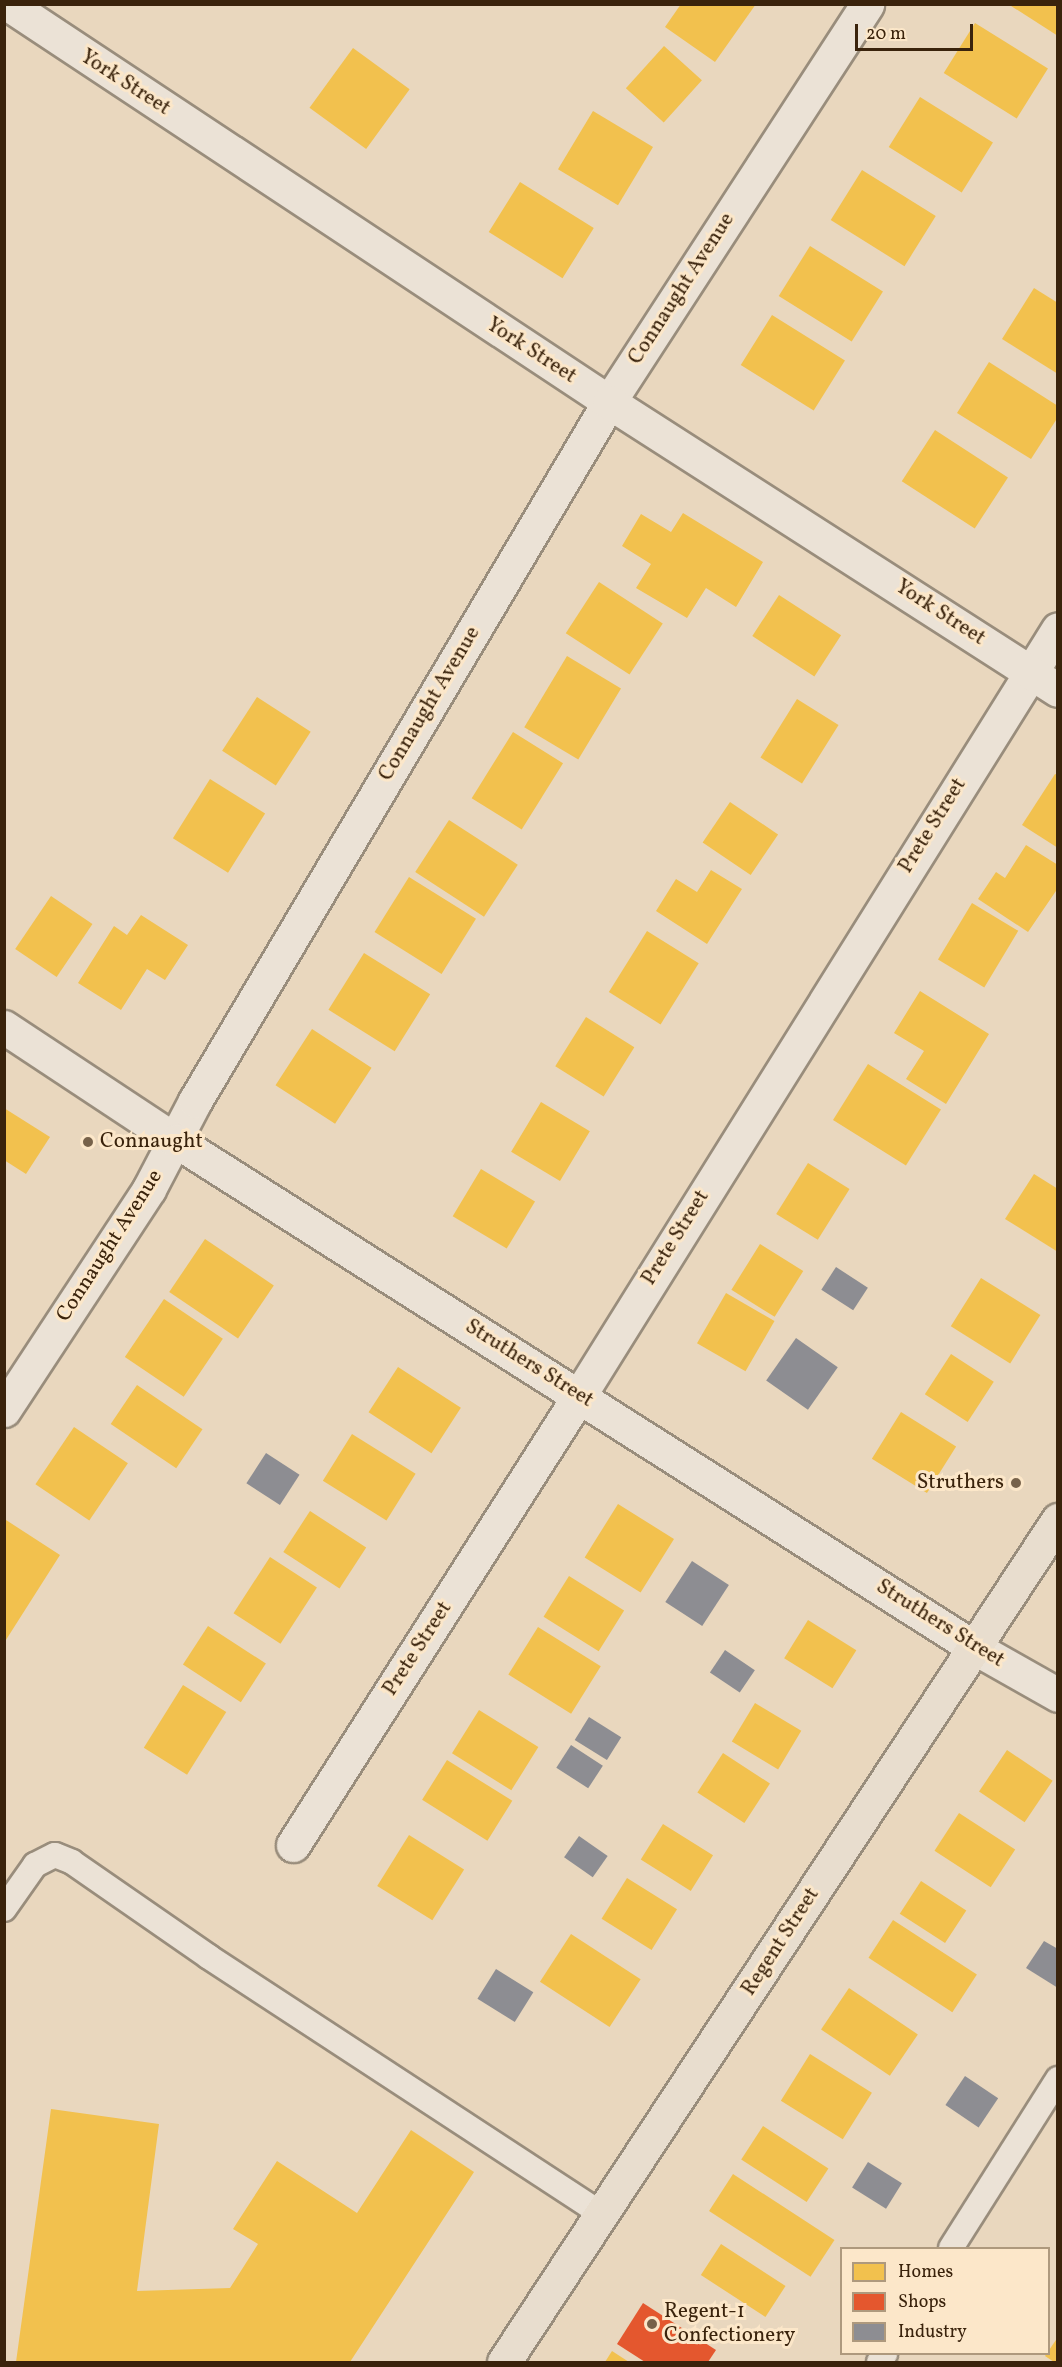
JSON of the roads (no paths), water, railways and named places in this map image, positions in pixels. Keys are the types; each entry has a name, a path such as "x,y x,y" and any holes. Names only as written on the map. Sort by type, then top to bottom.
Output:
{"main road":[{"name":"Regent Street","path":"504,2362 1058,1520"}],"street":[{"name":"York Street","path":"8,4 609,402 1058,690"},
{"name":"Connaught Avenue","path":"4,1410 149,1189 207,1081 609,402 867,4"},
{"name":"Prete Street","path":"293,1845 579,1396 1058,629"},
{"name":"Struthers Street","path":"4,1028 176,1141 975,1648 1058,1695"}],"lane":[{"path":"4,1909 35,1865 55,1855 72,1862 209,1957 602,2214"},
{"path":"952,2247 1058,2079"}],"place":[{"name":"Connaught","path":"88,1142"},
{"name":"Struthers","path":"1016,1483"},
{"name":"Regent-1 Confectionery","path":"652,2324"}]}
